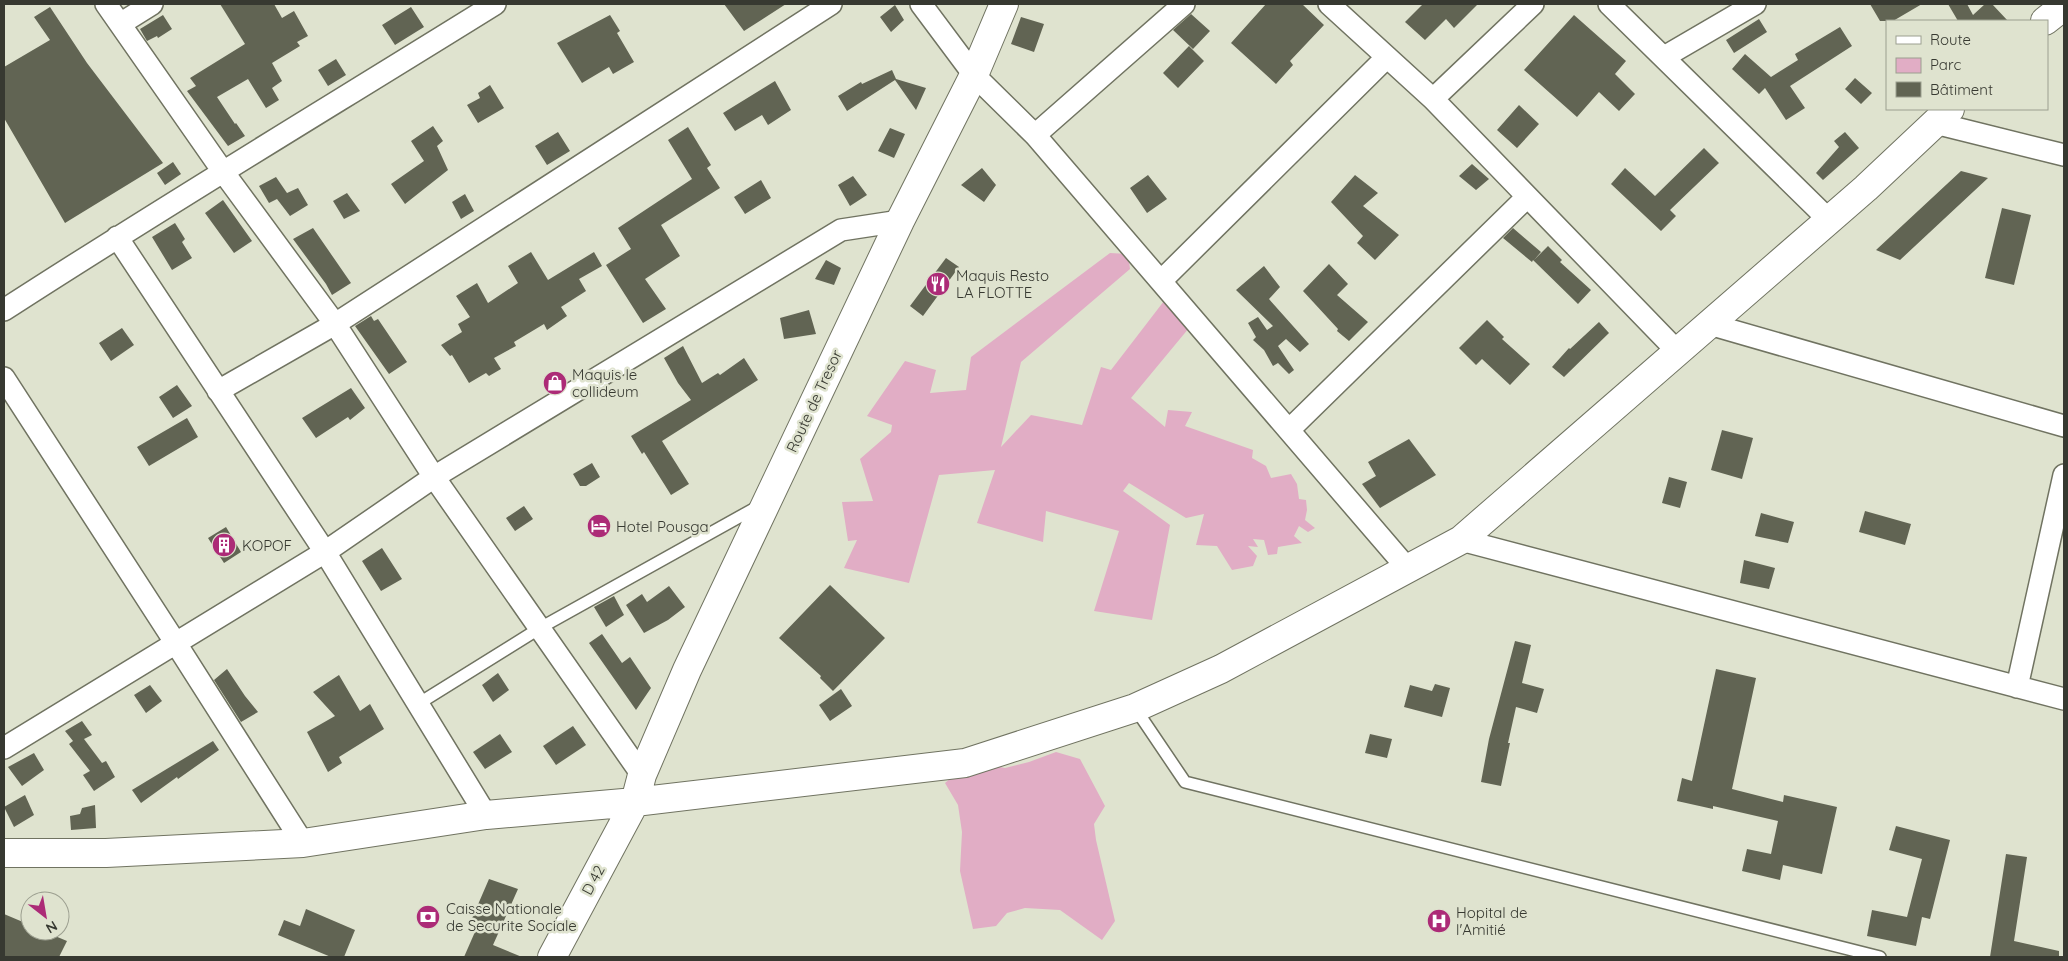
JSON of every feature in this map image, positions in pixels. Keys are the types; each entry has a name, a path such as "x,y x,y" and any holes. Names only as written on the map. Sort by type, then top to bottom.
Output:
{"street":[{"path":"106,4 224,173 335,324 434,477 642,775 974,74"},
{"path":"120,24 152,4"},
{"path":"4,310 117,237 224,173 494,4"},
{"path":"218,391 335,324 831,4"},
{"path":"921,4 974,74 1035,134 1408,569"},
{"name":"Route de Tresor","path":"635,802 642,775 687,670 900,220 974,74 1004,4"},
{"path":"1035,134 1184,4"},
{"path":"1329,4 1433,99 1678,352"},
{"path":"1433,99 1533,4"},
{"path":"1610,4 1829,220"},
{"path":"1664,57 1755,4"},
{"path":"2046,20 2064,6"},
{"path":"1161,281 1387,57"},
{"path":"4,853 106,853 303,844 486,815 635,802 964,764 1135,708 1221,669 1461,540 1829,220 1943,116 2064,155"},
{"path":"1289,430 1528,197"},
{"path":"4,748 325,552 434,477 841,230 900,220"},
{"path":"117,237 325,552 486,815"},
{"path":"1710,324 2064,426"},
{"path":"4,378 303,844"},
{"path":"2017,687 2064,475"},
{"path":"1461,540 2064,699"},
{"name":"D 42","path":"552,957 635,802"}],"lane":[{"path":"418,704 540,628 767,502"},
{"path":"1135,708 1185,782 1880,957"}],"green space":[{"path":"1110,253 1128,254 1130,269 1021,362 1001,447 1031,415 1082,425 1101,367 1111,370 1164,301 1189,328 1131,398 1165,427 1168,410 1192,412 1185,426 1253,450 1252,458 1266,466 1271,478 1291,474 1297,484 1299,499 1306,500 1305,520 1315,528 1308,532 1299,526 1294,536 1302,543 1278,547 1277,554 1268,555 1264,540 1253,539 1258,547 1248,546 1257,556 1253,566 1232,570 1217,546 1196,545 1204,514 1186,518 1129,483 1123,491 1170,525 1152,620 1094,611 1119,531 1046,511 1043,542 977,523 995,470 939,475 909,583 844,568 857,540 848,541 842,502 873,501 860,459 891,432 892,425 867,416 905,361 936,370 930,393 966,390 971,357"},
{"path":"1056,752 1080,759 1105,806 1094,824 1115,921 1102,940 1060,910 1025,908 1007,913 996,926 973,929 960,871 962,832 958,805 945,783 971,761 1005,768"}],"building":[{"path":"220,4 274,4 282,18 294,11 308,36 297,42 300,46 272,63 282,81 272,88 279,100 266,108 248,79 217,97 245,136 228,146 187,91 196,86 190,78 245,44"},
{"path":"724,4 786,4 744,31"},
{"path":"1266,4 1302,4 1324,25 1290,61 1293,65 1276,84 1231,43"},
{"path":"1423,4 1478,4 1454,28 1446,19 1425,40 1405,22"},
{"path":"1870,4 1922,4 1895,20 1880,21"},
{"path":"1948,4 1967,4 1973,15 1985,4 1992,4 2007,20 1957,20"},
{"path":"895,5 904,20 891,32 880,17"},
{"path":"50,7 87,63 163,163 65,223 4,118 4,67 50,40 34,17"},
{"path":"411,7 424,27 395,45 382,25"},
{"path":"1191,14 1210,31 1193,49 1173,30"},
{"path":"163,15 172,29 158,38 157,36 147,41 140,29"},
{"path":"610,15 620,31 617,33 634,62 613,74 609,67 582,83 557,43"},
{"path":"1574,15 1626,61 1615,74 1635,94 1619,111 1599,92 1577,117 1524,70"},
{"path":"1021,17 1044,24 1034,52 1011,44"},
{"path":"1759,19 1767,32 1734,53 1726,40"},
{"path":"1840,27 1852,46 1790,86 1805,108 1786,120 1765,88 1759,94 1732,69 1745,54 1771,77 1798,60 1795,54"},
{"path":"1189,46 1204,61 1178,88 1163,73"},
{"path":"336,59 346,75 328,86 318,70"},
{"path":"892,70 896,79 926,88 916,110 895,80 847,111 838,96 861,82 862,84"},
{"path":"1855,78 1872,93 1861,104 1845,89"},
{"path":"775,81 791,110 768,125 762,115 735,131 723,113"},
{"path":"490,85 504,108 478,123 467,105 480,98 478,93"},
{"path":"1519,105 1539,124 1517,148 1497,130"},
{"path":"433,126 443,141 437,146 448,170 405,204 391,184 424,161 411,141"},
{"path":"688,127 711,165 707,168 720,188 661,225 680,256 645,279 666,309 643,323 606,265 631,249 618,228 692,179 668,140"},
{"path":"890,128 905,134 894,158 878,151"},
{"path":"558,132 570,151 547,165 535,146"},
{"path":"1845,132 1859,148 1823,180 1816,173 1839,147 1834,141"},
{"path":"1704,148 1719,163 1670,210 1676,216 1661,231 1611,184 1625,168 1655,196"},
{"path":"173,162 181,174 165,185 157,173"},
{"path":"1472,164 1489,179 1476,190 1459,176"},
{"path":"982,168 996,185 984,202 961,185"},
{"path":"1961,171 1988,178 1900,260 1876,250"},
{"path":"1148,175 1167,199 1147,213 1130,188"},
{"path":"1355,175 1378,193 1363,206 1399,235 1375,260 1357,243 1363,236 1331,202"},
{"path":"853,176 867,195 850,206 838,185"},
{"path":"276,177 287,193 298,188 308,205 290,216 277,199 269,203 259,186"},
{"path":"761,180 771,198 745,214 734,197"},
{"path":"347,193 360,211 344,219 333,201"},
{"path":"465,194 474,211 461,219 452,202"},
{"path":"223,200 252,241 234,253 205,213"},
{"path":"2002,208 2031,215 2014,285 1985,278"},
{"path":"175,223 185,239 182,242 192,258 172,270 152,237"},
{"path":"313,228 351,283 332,295 293,239"},
{"path":"1513,228 1541,252 1534,260 1548,246 1562,260 1560,262 1591,290 1578,304 1533,260 1532,262 1503,238"},
{"path":"531,252 548,280 594,252 602,266 579,279 586,291 561,307 567,316 547,330 544,324 514,342 516,346 494,358 501,369 489,376 486,373 469,383 452,355 450,356 441,345 462,332 458,324 470,317 456,296 477,283 488,303 518,283 508,266"},
{"path":"946,258 959,267 923,316 910,306"},
{"path":"826,260 841,268 834,285 815,279"},
{"path":"1329,264 1348,284 1337,295 1368,322 1349,341 1337,331 1338,329 1303,291"},
{"path":"1264,266 1280,287 1269,299 1309,344 1300,352 1286,339 1278,346 1294,370 1289,374 1278,363 1273,366 1264,350 1253,340 1256,337 1248,323 1258,317 1267,330 1273,326 1236,290"},
{"path":"809,310 816,334 784,339 780,318"},
{"path":"371,316 374,321 378,319 407,362 389,374 355,326"},
{"path":"1487,320 1504,337 1502,339 1530,364 1510,385 1482,359 1476,365 1459,348"},
{"path":"1599,322 1609,333 1564,377 1552,367 1569,348"},
{"path":"122,328 134,345 111,361 99,343"},
{"path":"683,346 702,383 718,373 720,375 744,358 758,380 662,441 689,484 671,495 644,452 642,454 631,436 691,400 678,383 664,358"},
{"path":"177,385 192,406 173,418 159,397"},
{"path":"351,388 365,408 350,420 348,417 316,438 302,418"},
{"path":"187,418 198,437 149,466 137,447"},
{"path":"1722,430 1753,438 1742,479 1711,470"},
{"path":"1409,439 1436,475 1380,508 1362,484 1376,476 1368,462"},
{"path":"592,463 600,477 586,486 580,486 573,474"},
{"path":"1669,477 1687,482 1680,508 1662,503"},
{"path":"524,506 533,519 515,531 506,518"},
{"path":"1865,511 1911,524 1905,545 1859,532"},
{"path":"1761,513 1794,522 1788,543 1755,536"},
{"name":"KOPOF","path":"226,527 241,552 224,563 208,538"},
{"path":"382,548 402,579 381,591 362,561"},
{"path":"1744,560 1775,568 1769,589 1740,583"},
{"path":"830,585 885,638 833,691 820,678 821,676 779,638"},
{"path":"669,586 685,607 668,620 644,633 626,605 642,594 647,602"},
{"path":"614,596 624,615 606,627 594,607"},
{"path":"602,634 622,663 630,657 651,688 636,710 589,643"},
{"path":"1515,641 1531,645 1522,683 1544,689 1537,713 1516,707 1501,786 1481,782 1489,739"},
{"path":"227,669 258,712 241,722 214,680"},
{"path":"1716,669 1756,678 1732,789 1783,802 1784,795 1837,807 1822,874 1783,865 1780,880 1742,871 1747,849 1771,854 1778,821 1713,806 1713,809 1677,801 1682,778 1692,781"},
{"path":"498,673 509,690 493,702 482,685"},
{"path":"339,675 360,711 370,704 384,729 339,757 342,763 328,772 307,732 335,716 313,692"},
{"path":"1435,684 1450,688 1442,717 1404,707 1410,685 1432,691"},
{"path":"150,685 162,701 146,713 134,695"},
{"path":"841,689 852,706 830,721 819,705"},
{"path":"82,721 92,735 84,739 102,763 106,761 115,777 94,791 83,775 90,771 69,744 73,741 65,731"},
{"path":"573,726 586,745 556,765 543,746"},
{"path":"500,734 512,752 485,769 473,752"},
{"path":"1370,734 1392,739 1387,758 1365,753"},
{"path":"213,741 219,750 141,803 132,790"},
{"path":"34,753 44,770 22,786 8,767"},
{"path":"25,795 34,815 14,827 4,807"},
{"path":"95,805 96,828 71,830 70,816 80,814 82,808"},
{"path":"1896,826 1950,840 1930,919 1922,917 1916,946 1867,936 1872,910 1907,917 1922,859 1889,850"},
{"path":"2006,854 2027,857 2014,941 2059,951 2059,957 1990,957"},
{"path":"489,879 518,889 493,945 522,957 464,957 478,925 470,923"},
{"path":"306,909 355,930 344,957 331,957 278,935 284,920 300,926"},
{"path":"4,914 20,921 20,941 67,941 59,957 4,957"}],"place":[{"name":"Maquis Resto LA FLOTTE","path":"938,284"},
{"name":"Maquis le collideum","path":"555,383"},
{"name":"Hotel Pousga","path":"599,526"},
{"name":"KOPOF","path":"224,545"},
{"name":"Caisse Nationale de Securite Sociale","path":"428,917"},
{"name":"Hopital de l'Amitié","path":"1439,921"}]}
